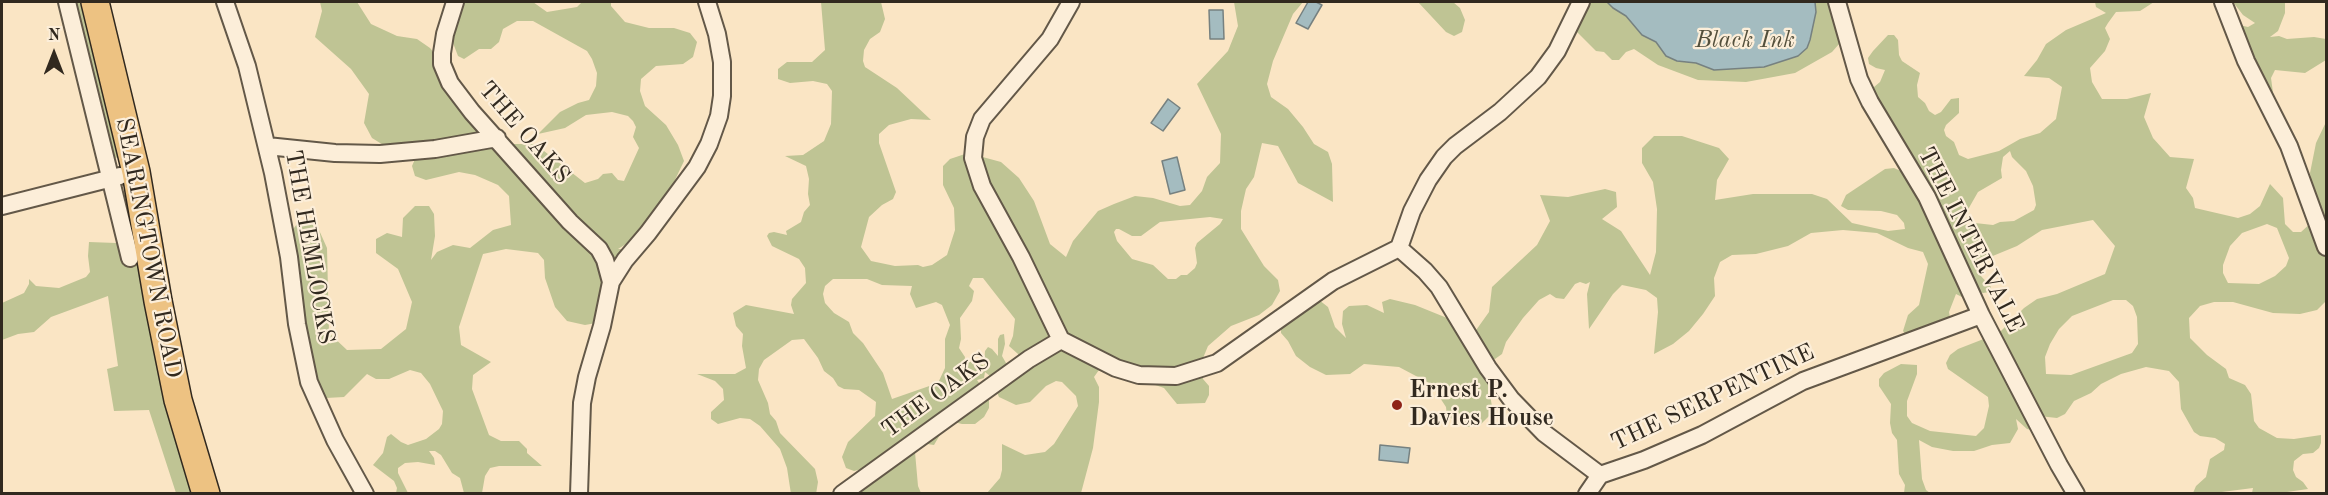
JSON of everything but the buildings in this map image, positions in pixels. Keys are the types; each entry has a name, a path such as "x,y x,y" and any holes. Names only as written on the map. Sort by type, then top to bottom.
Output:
{"main road":[{"name":"SEARINGTOWN ROAD","path":"95,2 124,175 192,453 206,494"}],"street":[{"name":"SEARINGTOWN ROAD","path":"67,2 124,175 130,258"},
{"name":"THE HEMLOCKS","path":"225,2 247,66 267,146 289,257 297,324 309,382 334,440 365,494"},
{"name":"THE OAKS","path":"455,2 442,47 444,69 457,94 570,222 599,249 605,260 611,282"},
{"path":"579,494 582,404 587,377 605,316 611,282 697,167 709,144 719,116 722,96 722,62 717,34 707,2"},
{"path":"1071,2 1050,39 982,119 973,149 975,166 982,186 1021,257 1061,340 1116,368 1139,375 1176,376 1192,372 1227,357 1333,281 1399,248 1412,211 1428,180 1444,157 1500,112 1546,68 1581,2"},
{"name":"THE INTERVALE","path":"1837,2 1859,78 1870,102 1927,197 1981,315 2076,494"},
{"path":"2223,2 2247,61 2289,146 2326,247"},
{"path":"267,146 335,153 380,154 426,150 496,138"},
{"path":"2,206 124,175"},
{"path":"599,249 635,247"},
{"name":"THE SERPENTINE","path":"1399,248 1439,286 1488,368 1511,399 1544,433 1600,476 1694,438 1803,381 1981,315"},
{"name":"THE OAKS","path":"842,494 1029,359 1061,340"},
{"path":"1587,494 1600,476"}],"green space":[{"path":"68,2 93,2 130,154 108,160"},
{"path":"320,2 357,2 371,24 397,36 417,39 430,48 438,58 479,126 479,135 496,144 535,144 585,183 598,179 603,174 612,173 618,180 624,181 639,148 633,137 636,127 633,121 628,116 612,112 586,115 565,128 538,134 560,112 589,100 596,86 597,73 587,51 533,21 517,21 503,29 499,42 491,49 479,49 464,59 458,56 450,35 445,2 533,2 547,12 577,7 582,2 611,2 611,6 625,22 649,28 674,28 690,33 697,42 693,57 683,64 656,66 641,79 640,91 645,106 666,125 684,161 664,203 631,241 618,249 626,249 596,323 585,325 567,321 555,307 545,278 544,260 538,253 506,249 483,254 459,327 461,345 491,362 473,375 472,389 489,435 501,441 519,441 527,449 527,453 542,466 490,468 485,476 482,493 464,493 460,478 452,473 441,455 435,451 429,451 434,458 435,465 418,462 405,463 398,468 398,473 408,493 396,493 397,488 394,481 373,465 383,453 387,437 391,434 408,445 426,439 442,424 443,411 430,384 421,373 410,370 389,379 376,379 367,374 344,397 326,398 309,382 291,232 297,224 312,224 319,230 327,248 329,333 347,350 381,349 406,329 412,302 398,269 376,253 376,239 387,233 402,237 403,218 415,206 429,206 434,214 435,236 431,260 437,252 453,245 470,248 493,230 511,225 509,196 498,185 475,175 459,172 426,180 415,176 412,166 418,152 385,146 372,138 364,123 369,94 351,69 315,37 322,11"},
{"path":"821,2 881,2 885,19 880,32 870,39 864,50 865,67 897,88 931,120 911,119 889,125 879,134 879,143 896,192 893,199 869,217 861,247 871,261 895,266 918,265 923,267 932,265 947,255 955,230 954,208 943,185 943,166 950,159 968,153 1001,162 1019,178 1034,201 1050,244 1066,257 1073,241 1098,211 1114,204 1135,196 1153,198 1180,206 1190,205 1202,191 1207,177 1220,163 1221,134 1197,84 1228,51 1238,26 1234,2 1303,2 1293,14 1273,61 1267,84 1271,97 1288,109 1314,144 1328,152 1332,164 1333,202 1298,183 1278,146 1262,143 1254,177 1246,189 1241,211 1241,229 1264,266 1278,280 1280,291 1272,305 1259,315 1231,326 1208,346 1201,363 1203,379 1209,386 1209,395 1205,403 1177,404 1164,388 1120,373 1099,370 1094,377 1099,387 1099,402 1093,448 1081,493 987,493 1000,478 1002,444 1025,455 1045,452 1054,444 1078,406 1076,396 1062,382 1056,381 1046,386 1030,402 1016,405 999,397 990,376 985,372 984,378 977,380 989,397 989,408 984,417 975,424 962,424 942,419 941,433 934,445 920,443 913,447 921,493 839,493 870,467 854,471 846,468 842,457 848,442 875,416 876,402 859,390 844,389 838,386 833,378 824,371 818,358 804,339 792,340 764,360 759,369 758,380 770,414 776,421 780,433 815,469 818,482 816,494 791,494 787,468 780,449 760,426 750,419 740,418 718,424 711,419 711,412 724,400 723,389 715,381 697,374 735,374 746,368 742,346 743,334 736,326 733,313 746,305 794,314 792,299 806,283 805,268 799,259 772,246 767,236 774,232 787,235 786,231 801,222 804,212 810,205 806,166 785,156 803,155 824,141 831,124 832,91 827,84 813,81 790,83 778,79 778,69 787,62 812,62 825,50","holes":["1210,217 1223,219 1197,243 1195,268 1187,275 1181,275 1176,279 1168,279 1153,265 1132,259 1117,241 1114,232 1119,229 1132,236 1141,236 1160,222","973,278 983,278 1015,319 1009,346 1018,354 1018,358 1011,364 1006,363 1002,356 1005,344 1004,334 998,339 998,356 988,347 985,351 984,366 976,361 964,363 965,357 959,348 960,318 972,301 974,291 969,286","833,279 867,279 882,285 912,286 910,294 916,308 936,302 942,305 950,325 945,339 945,368 938,383 892,399 883,373 863,343 853,333 849,322 834,313 825,303 823,294 825,286"]},
{"path":"1418,2 1453,2 1460,8 1465,20 1462,32 1454,36 1446,32"},
{"name":"Black Ink","path":"1581,2 1837,2 1847,35 1832,52 1795,73 1746,82 1698,80 1658,65 1634,49 1626,52 1619,60 1612,60 1604,52 1596,51 1577,32"},
{"path":"2095,2 2154,2 2140,11 2116,12 2105,28 2110,39 2105,51 2090,68 2092,82 2102,99 2127,99 2151,93 2144,117 2153,138 2170,157 2194,159 2186,188 2193,198 2195,208 2238,218 2250,214 2260,206 2270,184 2283,198 2285,224 2293,232 2301,232 2312,222 2321,208 2314,199 2310,173 2316,143 2326,122 2326,301 2317,310 2300,314 2273,313 2233,302 2214,302 2200,306 2189,318 2190,338 2226,369 2229,378 2245,385 2251,394 2254,421 2259,428 2277,438 2294,439 2321,435 2319,448 2313,453 2303,454 2294,461 2293,470 2296,477 2308,489 2280,493 2252,493 2253,488 2193,493 2196,486 2206,477 2210,459 2224,450 2225,444 2215,438 2200,436 2194,432 2181,409 2179,382 2169,371 2146,367 2121,374 2101,384 2091,393 2074,401 2065,414 2057,418 2039,416 2037,431 2027,429 2016,419 2018,429 2010,443 1992,445 1974,451 1953,451 1932,447 1919,440 1922,479 1926,490 1930,493 1904,493 1905,485 1899,474 1897,440 1892,433 1890,423 1891,404 1879,386 1879,379 1884,373 1901,364 1917,365 1917,374 1907,401 1907,416 1912,423 1930,431 1976,436 1984,428 1989,406 1988,397 1948,369 1946,363 1950,355 1958,349 1999,333 2024,308 2037,299 2057,294 2105,274 2115,246 2093,220 2042,230 2017,246 1983,260 1980,265 1980,275 1991,287 1989,292 1966,291 1962,297 1956,294 1949,312 1952,329 1906,335 1903,331 1908,315 1919,305 1928,264 1923,252 1908,248 1877,233 1843,230 1811,233 1788,246 1756,254 1732,255 1720,262 1714,278 1715,296 1703,314 1689,331 1673,344 1654,354 1657,298 1646,290 1622,285 1613,294 1589,329 1587,294 1590,282 1586,284 1580,282 1575,284 1564,299 1550,294 1539,300 1506,342 1502,354 1495,359 1488,358 1486,372 1493,412 1479,426 1466,427 1447,416 1446,407 1431,384 1399,367 1364,364 1350,374 1326,375 1310,367 1296,356 1281,333 1281,324 1319,300 1328,307 1335,327 1346,338 1342,324 1343,311 1349,306 1367,305 1384,313 1382,302 1390,299 1415,305 1452,320 1474,333 1489,312 1492,287 1537,245 1550,221 1540,195 1568,197 1605,189 1616,192 1617,207 1602,219 1621,231 1650,275 1656,252 1657,209 1653,182 1642,163 1642,148 1654,136 1682,136 1719,148 1729,159 1717,180 1715,200 1753,194 1812,194 1827,199 1852,223 1888,231 1905,229 1904,223 1897,215 1881,211 1848,210 1841,206 1846,195 1885,169 1894,168 1903,172 1884,109 1875,103 1872,97 1874,87 1880,82 1885,70 1869,64 1868,58 1873,51 1888,35 1894,35 1898,40 1899,55 1902,61 1920,73 1917,85 1918,97 1935,115 1941,112 1951,99 1959,98 1959,113 1946,125 1944,130 1946,136 1954,142 1959,155 1968,159 1999,151 2020,139 2040,133 2056,119 2062,87 2049,78 2024,76 2046,44 2066,30 2106,13 2096,7","holes":["2010,151 2012,157 2026,171 2033,186 2036,205 2034,210 2014,221 1993,225 1975,223 1967,226 1966,213 1978,192 2002,178 2003,157","2267,224 2277,228 2289,258 2286,266 2275,276 2259,284 2228,283 2223,273 2223,265 2230,246 2242,233","2113,300 2126,300 2133,306 2137,317 2138,344 2132,353 2071,375 2046,374 2045,357 2050,344 2059,329 2072,316"]},
{"path":"2233,2 2285,2 2285,13 2278,31 2270,37 2326,39 2326,60 2305,73 2275,70 2271,78 2274,100 2228,39 2227,30 2235,24 2248,27 2255,23 2243,15"},
{"path":"127,190 206,493 176,493 149,410 114,411 107,369 118,366 108,296 51,317 34,332 18,334 2,340 2,303 24,293 29,279 36,286 59,288 86,277 90,272 89,242 116,243 136,263 133,233 124,193"}],"water":[{"path":"1308,2 1322,5 1308,29 1296,23"},
{"name":"Black Ink","path":"1607,2 1815,2 1816,12 1807,48 1798,56 1764,67 1714,70 1666,56 1656,42 1642,35 1626,16"},
{"path":"1209,10 1223,10 1224,39 1210,39"},
{"path":"1168,99 1180,108 1163,131 1151,123"},
{"path":"1177,157 1185,190 1170,194 1162,161"},
{"path":"1380,445 1410,448 1408,463 1379,460"}],"place":[{"name":"Ernest P. Davies House","path":"1397,405"}]}
